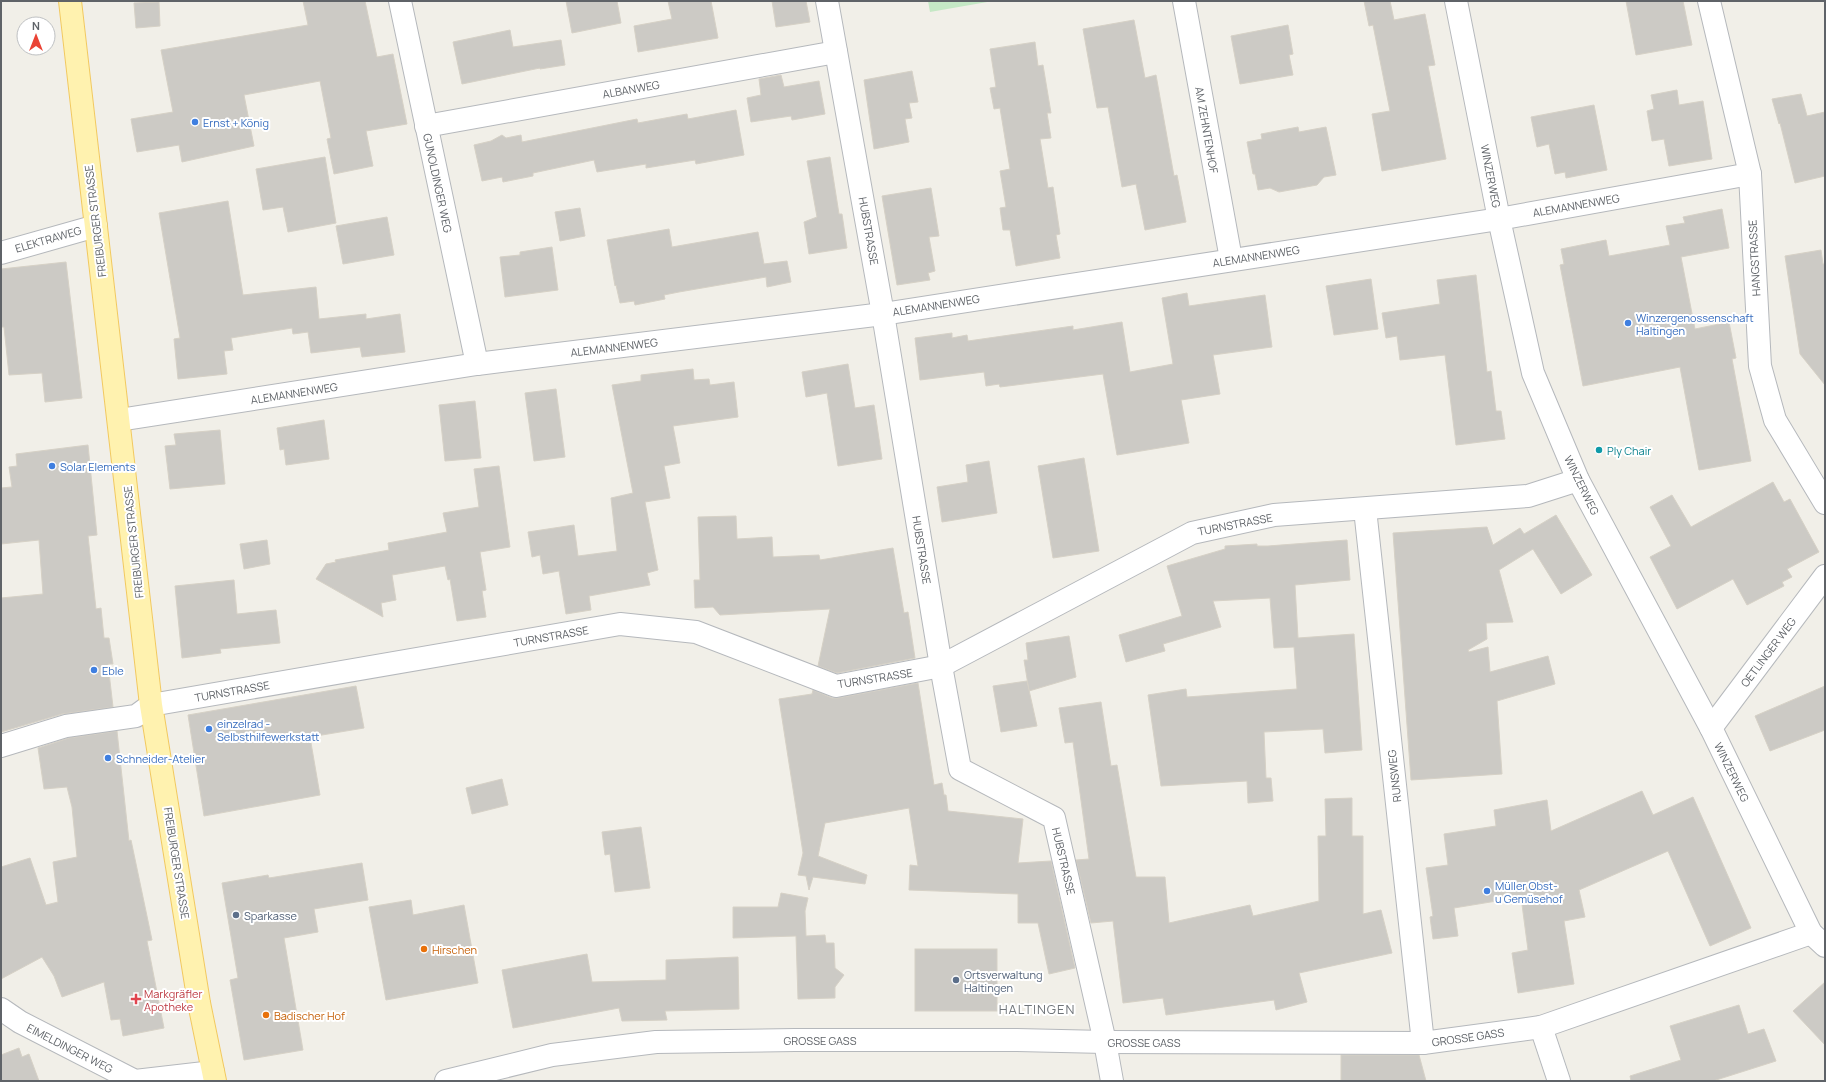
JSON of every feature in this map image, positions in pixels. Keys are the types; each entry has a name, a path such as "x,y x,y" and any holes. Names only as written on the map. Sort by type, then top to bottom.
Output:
{"main road":[{"name":"FREIBURGER STRASSE","path":"70,1 151,705 198,996 214,1076"}],"street":[{"name":"GUNOLDINGER WEG","path":"400,1 477,364"},
{"name":"HUBSTRASSE","path":"827,1 883,314 941,666 960,769 1054,818 1105,1042"},
{"name":"AM ZEHNTENHOF","path":"1184,1 1231,259"},
{"name":"WINZERWEG","path":"1456,1 1499,219 1533,373 1578,480 1711,728 1818,939"},
{"name":"HANGSTRASSE","path":"1709,1 1750,174 1760,366 1775,420 1825,503"},
{"name":"ALBANWEG","path":"426,126 836,52"},
{"name":"ALEMANNENWEG","path":"119,420 477,364 883,314 1231,259 1499,219 1750,174"},
{"name":"ELEKTRAWEG","path":"1,253 96,226"},
{"name":"TURNSTRASSE","path":"151,705 620,624 696,632 836,686 941,666 1192,533 1274,516 1528,496 1578,480"},
{"name":"RUNSWEG","path":"1365,509 1423,1043"},
{"name":"OETLINGER WEG","path":"1711,728 1825,576"},
{"path":"1,746 66,726 136,716 151,705"},
{"name":"GROSSE GASS","path":"446,1081 552,1055 656,1042 795,1040 1016,1040 1105,1042 1423,1043 1541,1026 1818,939"},
{"name":"EIMELDINGER WEG","path":"1,1009 20,1022 135,1081 214,1076"},
{"path":"1541,1026 1559,1081"},
{"path":"1105,1042 1112,1081"}],"green space":[{"path":"928,1 993,1 930,12"}],"building":[{"path":"303,1 365,1 377,57 393,54 407,124 366,131 373,166 334,174 327,139 331,138 320,81 244,95 254,146 182,162 179,145 137,152 131,119 173,112 161,50 308,25"},
{"path":"566,1 617,1 621,23 572,33"},
{"path":"668,1 711,1 718,38 638,52 634,26 672,19"},
{"path":"772,1 806,1 810,22 776,27"},
{"path":"1364,1 1390,1 1394,20 1425,14 1435,65 1428,66 1446,159 1382,171 1372,114 1390,111 1373,25 1369,26"},
{"path":"1626,1 1683,1 1692,45 1636,55"},
{"path":"159,2 160,26 136,28 134,3"},
{"path":"1134,20 1145,78 1156,75 1174,176 1177,175 1186,222 1145,230 1136,184 1122,187 1108,107 1097,108 1083,29"},
{"path":"1288,25 1293,54 1289,55 1293,75 1240,84 1231,36"},
{"path":"510,30 513,47 561,40 565,65 540,68 462,84 453,42"},
{"path":"1035,42 1038,66 1043,65 1051,113 1047,113 1051,138 1040,139 1048,188 1053,187 1060,234 1056,235 1060,258 1016,266 1010,230 1003,230 1000,208 1006,207 1000,171 1010,169 1000,108 994,109 990,88 996,87 990,49"},
{"path":"912,71 918,102 909,103 912,118 905,119 909,142 874,149 864,80"},
{"path":"781,75 784,87 819,81 825,114 792,120 791,116 751,122 747,98 761,95 759,79"},
{"path":"1677,90 1679,105 1703,101 1712,159 1669,166 1664,139 1652,141 1647,111 1654,109 1651,95"},
{"path":"1801,94 1807,116 1825,112 1825,176 1795,183 1780,123 1779,124 1772,99"},
{"path":"1594,105 1607,170 1566,178 1565,172 1555,174 1549,144 1537,147 1531,117"},
{"path":"736,110 744,155 696,164 695,160 646,168 646,164 597,172 594,160 533,173 533,176 503,182 502,177 482,181 474,145 491,141 502,135 506,138 521,135 522,142 637,119 638,123 687,114 688,119"},
{"path":"1298,127 1299,132 1326,127 1336,175 1324,177 1317,185 1279,192 1270,188 1258,190 1255,174 1253,174 1247,142 1262,139 1261,134"},
{"path":"325,157 336,223 288,232 283,207 263,210 256,169"},
{"path":"830,157 839,214 842,214 847,248 809,254 804,222 817,217 807,161"},
{"path":"931,188 939,236 929,237 935,271 928,273 930,280 897,285 882,196"},
{"path":"228,201 243,295 316,287 319,319 366,314 366,319 400,314 405,352 362,357 360,347 311,353 308,332 293,334 292,328 231,338 233,350 224,351 227,374 178,379 174,339 180,338 159,213"},
{"path":"580,208 585,236 560,241 555,212"},
{"path":"1722,209 1729,248 1681,257 1695,329 1729,322 1736,358 1732,359 1751,461 1699,470 1680,367 1583,386 1560,265 1564,264 1561,249 1606,240 1609,256 1670,245 1666,226 1685,223 1683,217"},
{"path":"387,217 394,255 343,264 336,226"},
{"path":"669,229 672,247 758,232 764,264 787,261 791,282 767,287 766,277 664,295 665,299 635,305 634,301 620,303 616,285 615,286 607,240"},
{"path":"552,247 558,290 505,297 500,257 520,255 520,252"},
{"path":"1821,250 1823,264 1825,264 1825,385 1800,354 1785,256"},
{"path":"66,262 82,398 45,402 42,373 9,375 4,327 1,327 1,269"},
{"path":"1476,275 1487,372 1491,371 1496,411 1501,411 1505,439 1456,445 1445,355 1400,360 1397,336 1386,338 1382,313 1440,304 1437,280"},
{"path":"1371,279 1378,329 1334,335 1326,286"},
{"path":"1187,293 1189,306 1265,295 1272,347 1213,355 1220,394 1181,400 1189,443 1117,455 1103,374 1000,387 999,384 986,386 984,372 920,380 915,338 952,333 952,338 967,335 968,341 1073,326 1073,330 1122,322 1130,372 1173,364 1162,298"},
{"path":"848,364 855,408 874,405 882,459 838,466 827,393 806,397 802,372"},
{"path":"693,369 694,380 709,379 710,385 734,382 738,417 673,426 680,463 664,466 670,498 645,502 658,570 647,573 650,585 589,596 591,610 566,614 559,571 543,574 540,555 532,557 528,532 574,525 578,556 617,551 611,498 633,493 612,385 641,381 641,375"},
{"path":"556,389 565,457 534,461 525,393"},
{"path":"475,401 481,458 445,461 439,405"},
{"path":"324,420 329,459 286,465 284,449 280,450 277,428"},
{"path":"220,430 225,484 170,489 165,446 176,445 174,434"},
{"path":"88,445 97,535 88,536 96,609 101,608 104,638 109,638 113,664 108,664 113,707 62,714 1,732 1,598 43,594 39,540 1,544 1,488 12,487 9,467 17,466 16,454"},
{"path":"1084,458 1099,551 1053,558 1038,466"},
{"path":"989,461 997,513 942,522 937,487 968,482 966,465"},
{"path":"499,466 510,547 480,552 486,590 482,591 486,617 457,621 450,579 448,580 445,566 392,575 396,600 381,603 383,617 316,579 326,564 336,562 335,560 389,550 388,543 447,532 443,513 479,507 474,469"},
{"path":"1773,482 1784,502 1790,499 1819,552 1787,569 1792,577 1782,582 1784,586 1747,605 1733,579 1677,609 1650,557 1671,546 1650,507 1672,495 1691,527"},
{"path":"1556,515 1592,575 1561,594 1533,549 1499,570 1513,622 1486,623 1487,639 1468,650 1469,652 1488,647 1490,672 1548,656 1555,684 1497,701 1502,774 1411,780 1393,533 1487,527 1493,545 1520,528 1524,534"},
{"path":"736,516 737,539 772,537 773,557 819,555 820,560 893,548 904,613 908,612 915,658 837,673 818,666 830,609 720,615 713,607 695,608 694,580 700,580 698,517"},
{"path":"267,540 270,564 244,569 240,544"},
{"path":"1347,540 1350,580 1295,585 1298,638 1354,634 1362,750 1325,753 1323,729 1264,732 1266,778 1271,778 1273,801 1248,803 1247,781 1161,786 1148,695 1186,689 1187,697 1297,689 1294,647 1274,648 1270,598 1213,601 1221,627 1163,644 1165,651 1126,662 1119,635 1182,616 1167,566 1225,549 1225,546 1257,544 1257,546 1268,546"},
{"path":"234,580 237,614 276,610 280,643 220,649 221,653 182,658 175,586"},
{"path":"1069,636 1076,677 1029,691 1024,660 1028,660 1026,643"},
{"path":"1027,681 1037,726 1001,732 993,686"},
{"path":"918,683 934,785 942,783 944,795 946,795 948,811 1023,819 1018,863 1051,861 1075,968 1049,974 1038,923 1018,923 1018,894 909,890 910,865 918,866 909,808 825,823 818,856 867,875 865,884 813,877 809,890 806,876 798,875 803,853 779,699 812,694 813,690 832,698 838,698"},
{"path":"356,686 364,728 310,737 320,795 204,816 188,715"},
{"path":"1825,686 1825,730 1770,751 1755,716"},
{"path":"1101,702 1111,766 1117,765 1136,877 1165,877 1169,923 1250,905 1253,916 1319,901 1318,836 1326,836 1325,799 1352,798 1352,836 1363,836 1363,914 1381,910 1392,953 1299,973 1307,1002 1276,1010 1274,1000 1166,1015 1163,998 1123,1003 1113,921 1091,923 1076,860 1089,859 1073,742 1065,743 1059,708"},
{"path":"117,731 129,841 131,840 152,940 147,941 164,1028 123,1036 120,1019 111,1020 104,982 62,997 54,976 42,957 1,979 1,867 30,858 46,905 58,902 53,862 77,857 72,807 67,787 44,789 38,748 69,738"},
{"path":"502,779 508,805 472,814 466,788"},
{"path":"1642,791 1653,815 1693,797 1751,928 1710,946 1668,851 1579,890 1585,917 1564,921 1574,984 1518,993 1512,953 1528,950 1521,897 1454,908 1458,936 1433,939 1430,917 1433,916 1426,868 1448,865 1444,834 1496,826 1494,810 1547,800 1551,831"},
{"path":"641,827 650,888 615,892 610,854 605,855 602,832"},
{"path":"362,863 368,900 314,909 318,932 284,938 303,1050 244,1060 230,980 238,978 222,883 268,875 269,878"},
{"path":"781,893 808,898 805,911 806,936 825,935 826,943 834,943 835,968 844,975 835,987 835,998 798,999 796,936 733,938 733,907 778,907"},
{"name":"Hirschen","path":"411,900 413,915 464,905 478,983 386,1000 369,907"},
{"name":"Ortsverwaltung Haltingen","path":"915,949 997,949 997,1011 915,1011"},
{"path":"587,954 592,982 666,980 666,960 738,957 739,1009 665,1011 667,1020 622,1021 619,1008 513,1028 502,970"},
{"path":"1825,982 1825,1045 1793,1011"},
{"path":"1739,1005 1748,1034 1764,1029 1776,1061 1713,1081 1631,1081 1630,1076 1681,1060 1670,1026"},
{"path":"19,1048 22,1057 29,1054 39,1081 1,1081 1,1055"},
{"path":"1341,1055 1419,1055 1426,1081 1341,1081"}],"place":[{"name":"Ernst + König","path":"195,122"},
{"name":"Winzergenossenschaft Haltingen","path":"1628,323"},
{"name":"Ply Chair","path":"1599,450"},
{"name":"Solar Elements","path":"52,466"},
{"name":"Eble","path":"94,670"},
{"name":"einzelrad - Selbsthilfewerkstatt","path":"209,729"},
{"name":"Schneider-Atelier","path":"108,758"},
{"name":"Müller Obst- u Gemüsehof","path":"1487,891"},
{"name":"Sparkasse","path":"236,915"},
{"name":"Hirschen","path":"424,949"},
{"name":"Ortsverwaltung Haltingen","path":"956,980"},
{"name":"Markgräfler Apotheke","path":"136,999"},
{"name":"Badischer Hof","path":"266,1015"}],"district":[{"name":"HALTINGEN","path":"1037,1009"}]}
